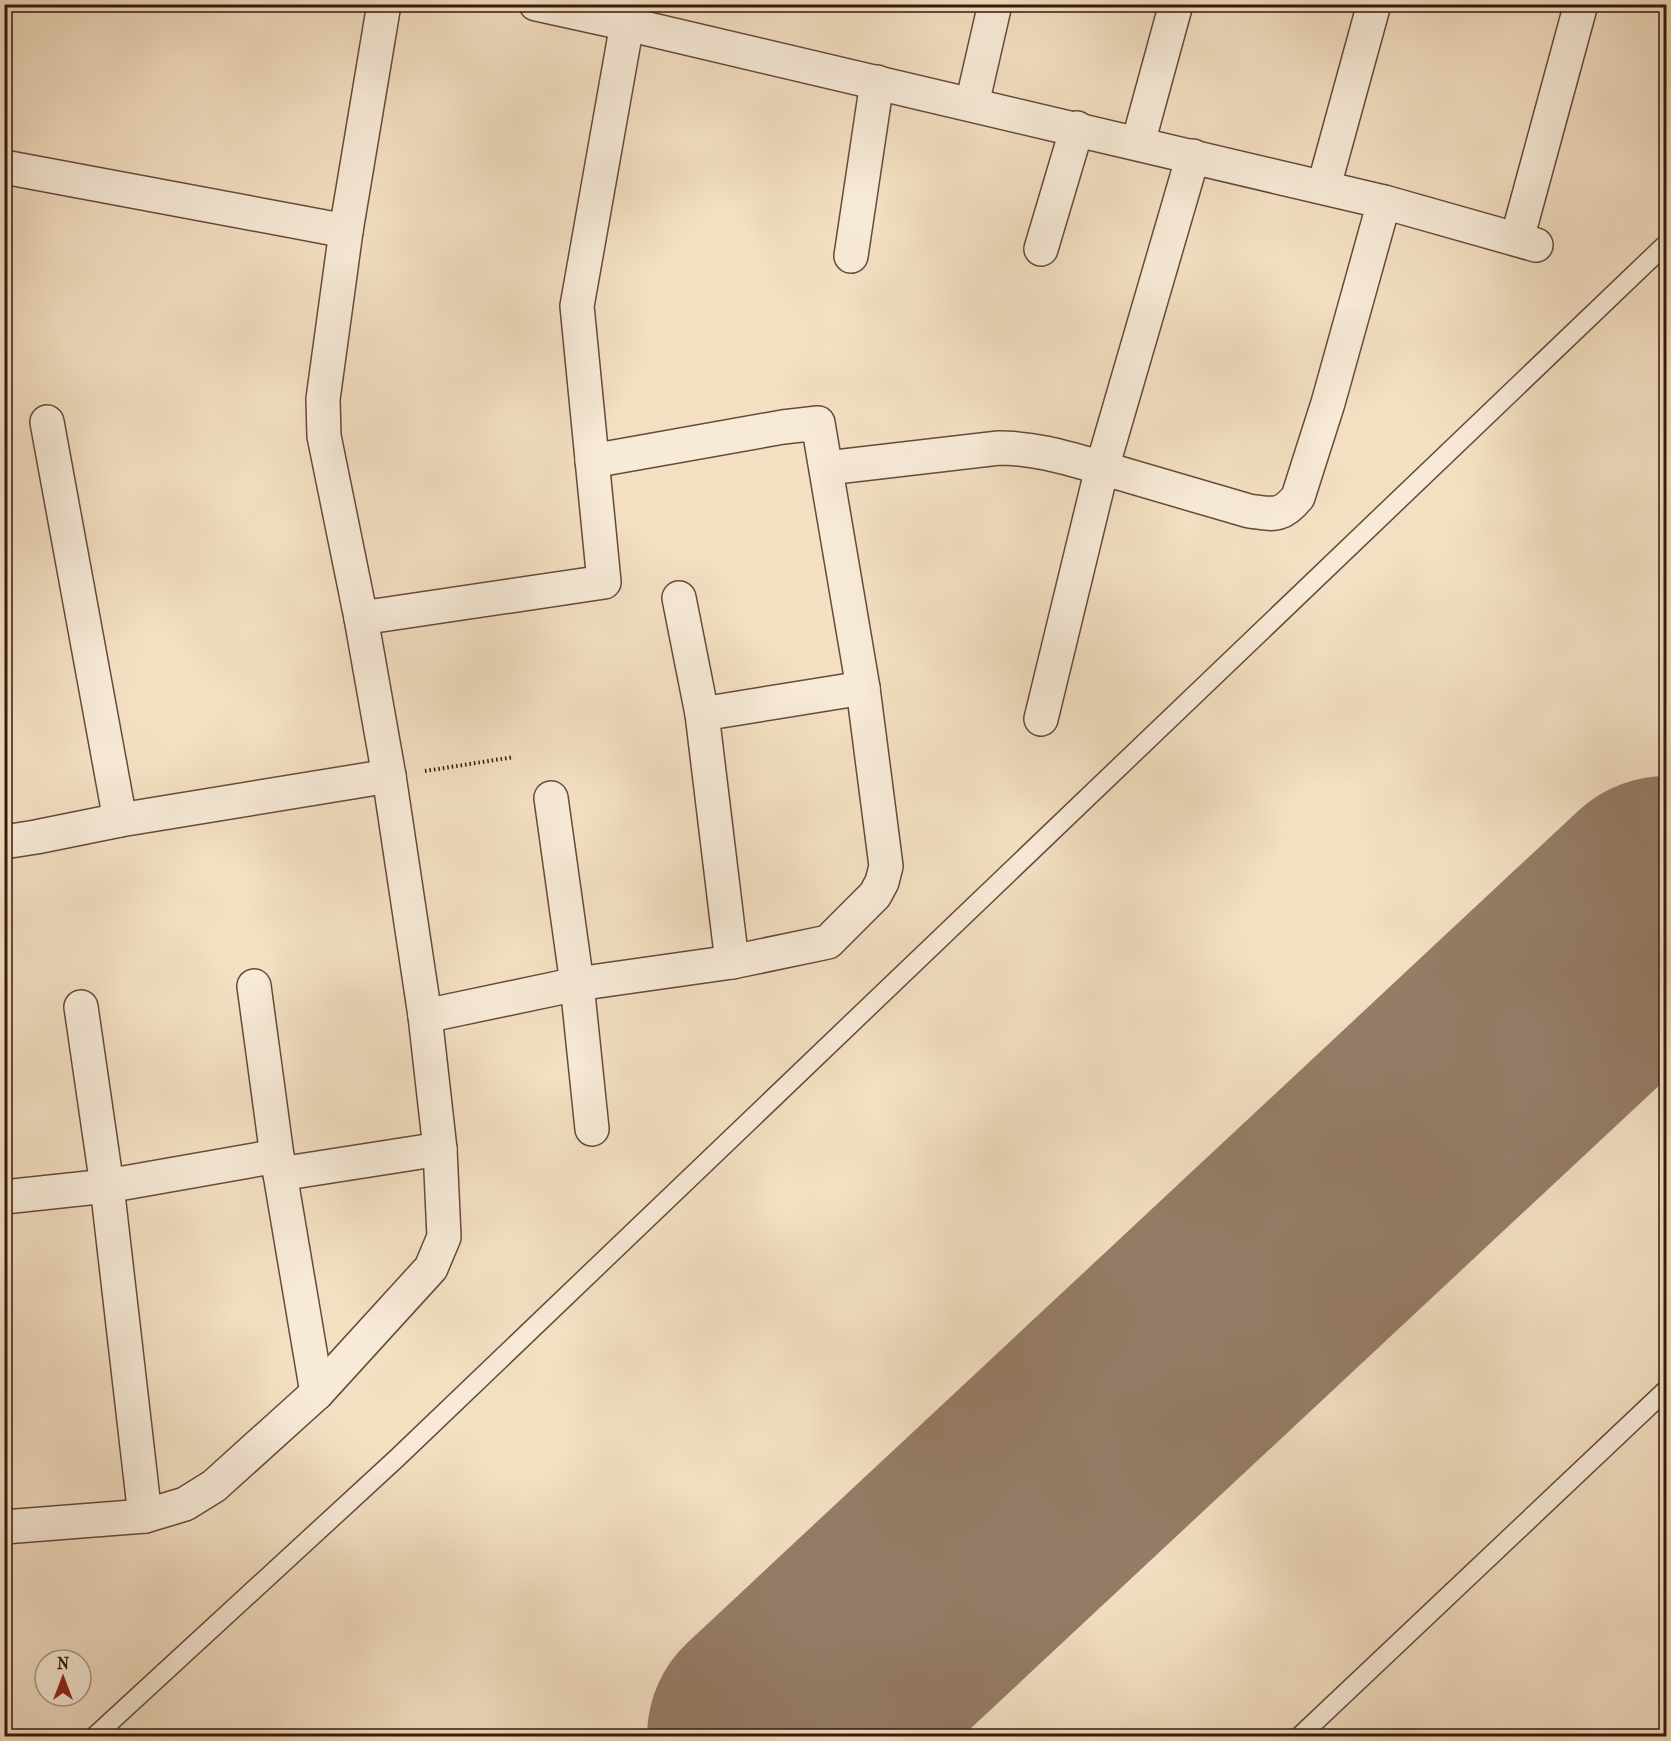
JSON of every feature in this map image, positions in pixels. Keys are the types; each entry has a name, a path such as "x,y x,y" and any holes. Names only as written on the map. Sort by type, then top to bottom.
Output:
{"street":[{"path":"4,1527 145,1516 185,1504 214,1486 317,1393 431,1268 444,1237 440,1149 425,1016 389,776 361,618 324,436 323,399 346,231 384,4"},
{"path":"536,4 629,14 877,82 1324,186 1526,242 1581,4"},
{"path":"972,104 995,4"},
{"path":"1138,143 1176,4"},
{"path":"1324,186 1374,4"},
{"path":"361,618 604,582 577,306 629,14"},
{"path":"851,256 877,82"},
{"path":"1041,249 1077,128"},
{"path":"1041,719 1102,468 1193,156"},
{"path":"4,167 346,231"},
{"path":"827,468 999,448 1020,448 1044,451 1249,511 1271,514 1288,510 1299,497 1328,403 1384,202"},
{"path":"47,422 120,820"},
{"path":"425,1016 577,984 732,962 828,942 875,895 882,882 886,866 863,688 818,423 783,427 592,462"},
{"path":"679,598 702,714 732,962"},
{"path":"702,714 863,688"},
{"path":"4,842 120,820 389,776"},
{"path":"551,798 577,984 592,1129"},
{"path":"254,986 278,1165 317,1393"},
{"path":"81,1007 106,1186 145,1516"},
{"path":"4,1197 278,1165 440,1149"}],"lane":[{"path":"95,1737 405,1450 1666,244"},
{"path":"1300,1737 1666,1390"}],"path":[{"path":"389,776 514,757"}],"runway":[{"path":"775,1736 1666,904"}]}
